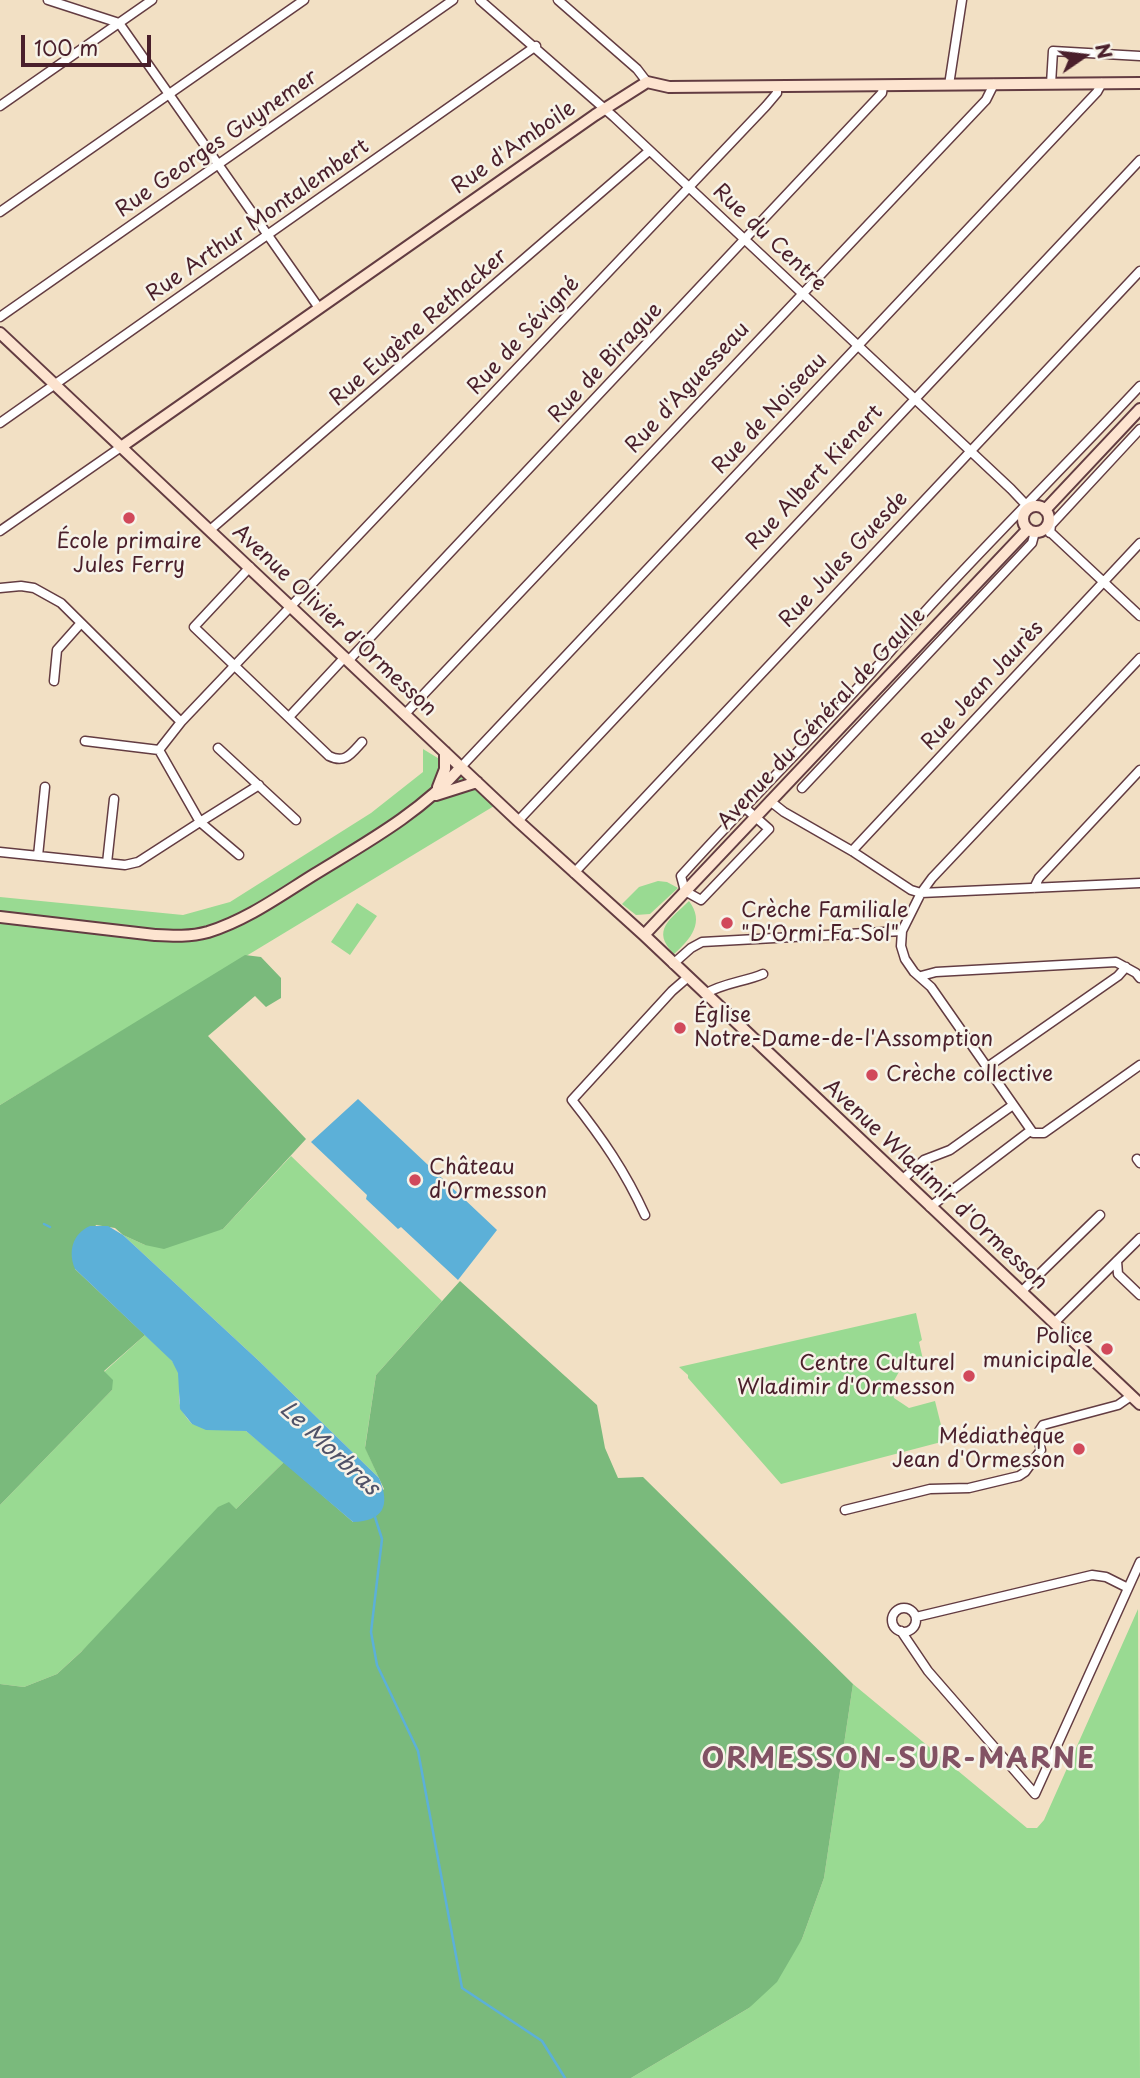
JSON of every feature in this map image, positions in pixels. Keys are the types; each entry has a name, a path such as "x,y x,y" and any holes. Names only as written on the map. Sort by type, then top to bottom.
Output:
{"street":[{"path":"48,0 119,23 319,308"},
{"path":"0,106 152,0"},
{"path":"0,212 304,0"},
{"name":"Rue Georges Guynemer","path":"0,317 453,0"},
{"name":"Rue du Centre","path":"480,0 536,46 605,109 1028,507"},
{"path":"558,0 637,69 648,82 669,87 1140,83"},
{"path":"949,85 962,0"},
{"name":"Rue Arthur Montalembert","path":"0,423 536,46"},
{"path":"1051,84 1053,51 1140,56"},
{"name":"Rue d'Amboile","path":"0,531 605,109 648,82"},
{"name":"Rue de Noiseau","path":"461,767 1097,92 1102,83"},
{"name":"Rue d'Aguesseau","path":"405,714 986,100 995,84"},
{"name":"Rue de Sévigné","path":"159,750 181,722 766,106 777,93 777,86"},
{"name":"Rue de Birague","path":"289,717 746,240 882,93 883,86"},
{"name":"Rue Eugène Rethacker","path":"210,530 649,151"},
{"name":"Rue Albert Kienert","path":"518,821 1140,160"},
{"name":"Rue Jules Guesde","path":"574,873 1140,271"},
{"name":"Avenue Olivier d'Ormesson","path":"0,333 518,821 644,935"},
{"path":"744,807 769,829 701,900 685,891 681,876 744,807 803,744 873,671 930,606 1028,507 1140,386"},
{"path":"1045,510 1140,409"},
{"path":"1040,530 1051,526 1140,429"},
{"path":"802,788 1032,543 1049,521 1045,510 1038,506 1028,507"},
{"path":"1028,507 1024,517 1104,582 1140,616"},
{"name":"Avenue du Général de Gaulle","path":"644,935 883,681 1040,530"},
{"name":"Rue Jean Jaurès","path":"852,851 1140,544"},
{"path":"250,567 194,627 329,756 338,760 347,758 362,743"},
{"path":"0,588 34,588 61,603 181,722"},
{"path":"54,681 57,650 81,623"},
{"path":"1140,658 932,878 921,893 902,931 901,946 905,959 914,972 931,986 1030,1131 1036,1134 1044,1133 1140,1065"},
{"path":"873,671 894,691"},
{"path":"85,741 159,750 200,822 239,855"},
{"path":"803,744 824,765"},
{"path":"218,748 296,820"},
{"path":"434,796 444,775 445,752"},
{"path":"0,917 155,935 186,936 208,931 250,914 407,817 434,796 461,767"},
{"path":"1034,888 1039,878 1140,770"},
{"path":"434,796 477,782"},
{"path":"0,852 125,865 138,862 258,785"},
{"path":"38,856 45,787"},
{"path":"107,863 114,799"},
{"path":"770,801 911,890 921,893 1140,883"},
{"path":"673,964 691,948 702,943 902,931"},
{"name":"Avenue Wladimir d'Ormesson","path":"644,935 1136,1400"},
{"path":"921,976 936,972 1116,962 1140,978"},
{"path":"986,1068 1126,967"},
{"path":"705,994 740,979 752,979 763,974"},
{"path":"645,1215 630,1181 609,1147 572,1100 687,978"},
{"path":"902,1180 924,1160 950,1150 1013,1105"},
{"path":"930,1207 1030,1131"},
{"path":"1021,1292 1100,1215"},
{"path":"1054,1323 1140,1238"},
{"path":"1117,1261 1118,1274 1140,1295"},
{"path":"1104,1274 1118,1274"},
{"path":"845,1510 929,1489 969,1489 1019,1476 1041,1450 1037,1434 1043,1425 1136,1400"},
{"path":"916,1617 906,1608 898,1610 892,1621 928,1671 1035,1794 1140,1562"},
{"path":"916,1617 1092,1575 1106,1577 1128,1588"},
{"path":"901,1631 912,1628 916,1617"}],"green space":[{"path":"423,749 477,782 499,803 0,1105 0,897 183,915 230,902 371,813 423,772"},
{"path":"658,881 678,888 650,914 636,915 622,904 639,887"},
{"path":"689,901 694,909 696,923 686,942 674,954 667,946 663,931 670,919"},
{"path":"357,903 377,916 350,955 331,942"},
{"path":"245,955 261,957 281,978 281,998 266,1007 255,996 208,1036 306,1139 223,1229 164,1249 145,1245 123,1235 115,1228 96,1225 75,1269 145,1335 104,1371 113,1380 112,1390 0,1505 0,1105"},
{"path":"291,1156 442,1301 376,1375 365,1447 379,1478 259,1361 123,1235 145,1245 223,1229"},
{"path":"460,1281 597,1405 605,1448 618,1478 643,1477 853,1684 824,1878 802,1939 777,1982 749,2008 631,2078 0,2078 0,1684 24,1687 57,1674 218,1507 229,1502 236,1509 284,1462 353,1522 384,1489 365,1448 376,1375"},
{"path":"916,1313 924,1364 900,1370 891,1386 894,1398 909,1408 935,1401 945,1441 781,1484 679,1367"},
{"path":"145,1335 176,1367 180,1382 179,1400 192,1424 246,1431 284,1462 57,1674 24,1687 0,1684 0,1505 112,1390 104,1372"},
{"path":"1138,1609 1140,2078 631,2078 749,2008 802,1939 824,1878 853,1684 1027,1828 1037,1828 1044,1820"}],"water":[{"path":"358,1099 497,1230 458,1280 401,1227 398,1229 366,1199 367,1195 311,1142"},
{"path":"90,1226 108,1226 123,1235 259,1361 379,1478 384,1504 378,1515 353,1522 246,1431 206,1430 192,1424 180,1409 178,1373 172,1361 75,1269 73,1244 79,1234"}],"waterway":[{"name":"Le Morbras","path":"44,1224 50,1227"},
{"name":"Le Morbras","path":"375,1517 382,1539 371,1632 377,1665 418,1751 462,1988 542,2041 565,2078"}],"place":[{"name":"École primaire Jules Ferry","path":"129,518"},
{"name":"Crèche Familiale \"D'Ormi Fa Sol\"","path":"727,923"},
{"name":"Église Notre-Dame-de-l'Assomption","path":"680,1028"},
{"name":"Crèche collective","path":"872,1075"},
{"name":"Château d'Ormesson","path":"415,1180"},
{"name":"Police municipale","path":"1107,1349"},
{"name":"Centre Culturel Wladimir d'Ormesson","path":"969,1376"},
{"name":"Médiathèque Jean d'Ormesson","path":"1079,1449"}],"district":[{"name":"ORMESSON-SUR-MARNE","path":"899,1760"}]}
